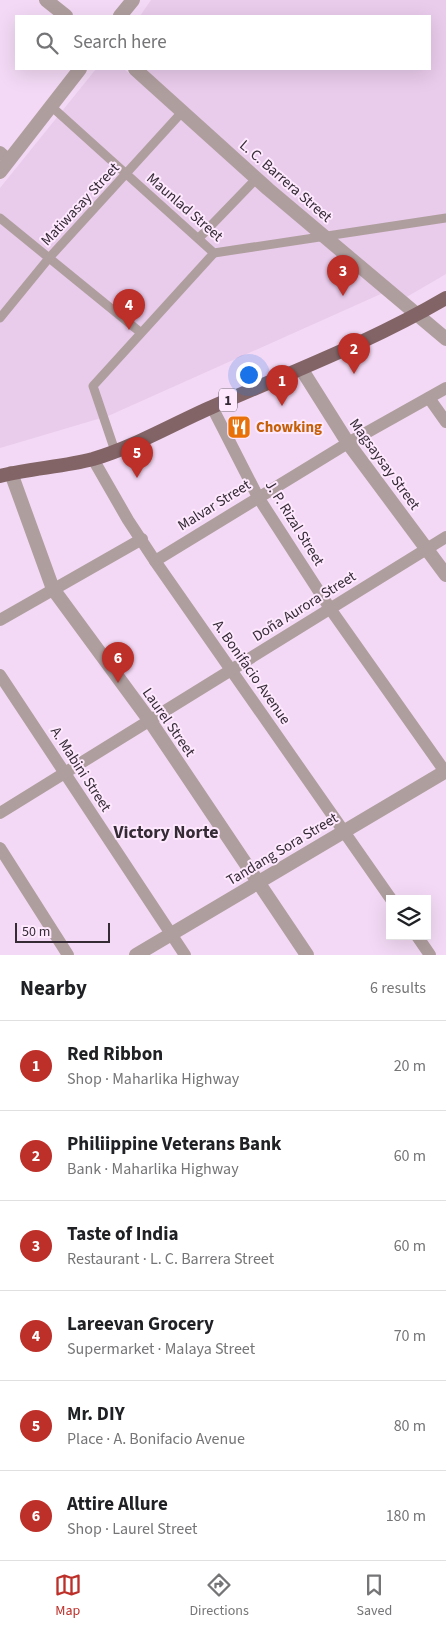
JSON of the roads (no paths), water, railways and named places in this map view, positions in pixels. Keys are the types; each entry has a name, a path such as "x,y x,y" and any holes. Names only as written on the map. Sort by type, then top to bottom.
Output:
{"main road":[{"name":"1","path":"6,474 92,459 115,451 212,407 302,370 418,315 446,298"}],"street":[{"path":"46,0 65,15"},
{"path":"121,15 133,0"},
{"path":"0,172 4,156 52,107 79,70"},
{"name":"L. C. Barrera Street","path":"136,70 257,178 446,339"},
{"name":"Maunlad Street","path":"52,107 200,238 214,254 446,218"},
{"name":"Matiwasay Street","path":"0,318 49,258 182,111"},
{"path":"200,238 257,178"},
{"path":"0,218 140,332"},
{"path":"115,451 93,386 140,332 214,254"},
{"name":"Magsaysay Street","path":"302,370 348,443 446,575"},
{"name":"Malvar Street","path":"155,560 258,496 446,388"},
{"path":"429,398 446,422"},
{"name":"J. P. Rizal Street","path":"212,407 258,496 331,610 446,772"},
{"name":"A. Bonifacio Avenue","path":"92,459 128,520 142,538 155,560 389,895"},
{"name":"Laurel Street","path":"6,474 53,589 150,721 307,955"},
{"name":"Doña Aurora Street","path":"0,813 331,610 446,537"},
{"path":"0,620 142,538"},
{"name":"A. Mabini Street","path":"0,675 185,955"},
{"name":"Tandang Sora Street","path":"136,955 344,830 446,772"},
{"path":"0,848 68,955"},
{"path":"420,940 430,955"}],"place":[{"name":"Taste of India","path":"343,296"},
{"name":"Lareevan Grocery","path":"129,330"},
{"name":"Philiippine Veterans Bank","path":"354,374"},
{"name":"Red Ribbon","path":"282,406"},
{"name":"Chowking","path":"239,427"},
{"name":"Mr. DIY","path":"137,478"},
{"name":"Attire Allure","path":"118,683"}],"district":[{"name":"Victory Norte","path":"166,832"}]}
